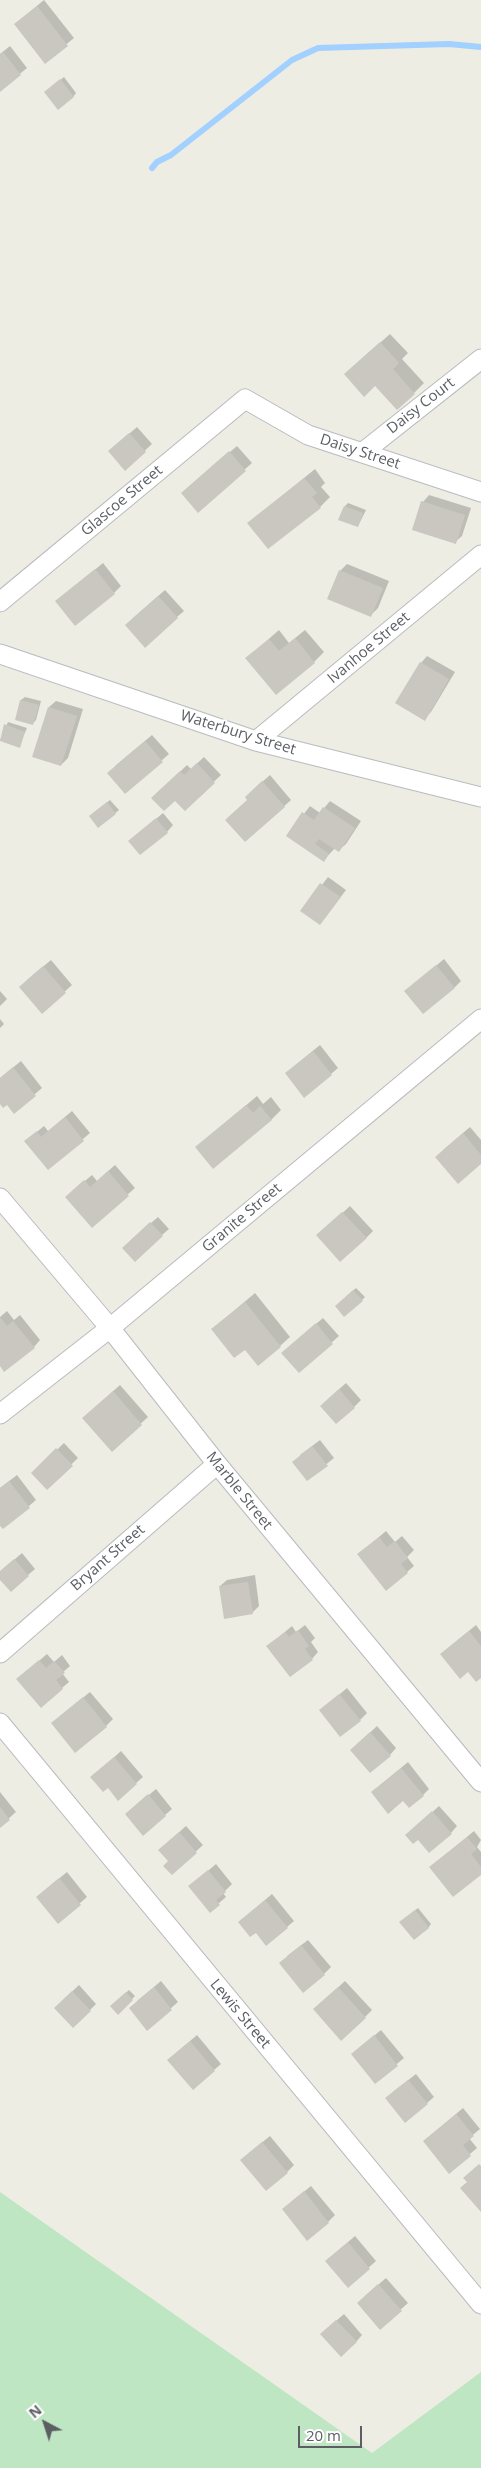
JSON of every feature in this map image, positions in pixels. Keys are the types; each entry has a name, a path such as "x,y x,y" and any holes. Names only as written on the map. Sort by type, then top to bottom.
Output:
{"street":[{"name":"Daisy Court","path":"362,453 481,359"},
{"name":"Daisy Street","path":"244,399 308,435 481,492"},
{"name":"Glascoe Street","path":"0,602 244,399"},
{"name":"Ivanhoe Street","path":"256,741 481,555"},
{"name":"Waterbury Street","path":"0,654 256,741 481,797"},
{"name":"Granite Street","path":"0,1414 110,1328 481,1020"},
{"name":"Marble Street","path":"0,1198 110,1328 217,1464 481,1782"},
{"name":"Bryant Street","path":"0,1652 217,1464"},
{"name":"Lewis Street","path":"0,1723 481,2304"}],"green space":[{"path":"0,2192 372,2453 481,2372 481,2468 0,2468"}],"building":[{"path":"37,6 68,46 45,64 14,24"},
{"path":"3,52 21,75 0,92 0,54"},
{"path":"60,79 74,97 58,110 44,92"},
{"path":"380,342 399,363 393,369 415,394 397,410 375,386 364,397 344,374"},
{"path":"129,433 146,452 125,471 108,451"},
{"path":"229,451 246,471 198,513 181,493"},
{"path":"304,478 317,493 312,497 321,508 268,549 247,523"},
{"path":"421,501 465,515 456,544 412,530"},
{"path":"344,506 363,513 358,527 338,520"},
{"path":"95,569 115,594 75,626 55,601"},
{"path":"339,570 383,588 371,617 327,599"},
{"path":"158,596 178,618 145,648 125,625"},
{"path":"295,638 315,663 276,695 245,658 269,639 279,651"},
{"path":"420,662 449,679 425,721 395,703"},
{"path":"20,700 39,705 33,725 15,720"},
{"path":"48,707 77,716 61,766 32,757"},
{"path":"4,724 25,732 20,748 0,741"},
{"path":"145,741 163,762 125,794 107,773"},
{"path":"197,763 215,783 185,811 175,801 164,811 151,798 180,771 184,775"},
{"path":"262,781 285,807 245,842 225,820 247,800 245,797"},
{"path":"107,802 116,814 98,828 89,816"},
{"path":"323,807 355,828 339,852 319,839 315,844 329,854 324,862 286,836 302,812 314,820"},
{"path":"156,818 168,833 140,855 128,841"},
{"path":"320,883 341,897 320,925 300,911"},
{"path":"436,965 455,988 423,1014 404,991"},
{"path":"43,966 66,993 42,1014 19,987"},
{"path":"313,1051 332,1075 304,1098 285,1073"},
{"path":"13,1067 36,1096 14,1114 7,1105 3,1108 0,1104 0,1078"},
{"path":"246,1105 253,1113 260,1106 272,1120 213,1169 195,1147"},
{"path":"65,1117 84,1141 48,1170 24,1141 37,1131 41,1137"},
{"path":"463,1133 481,1155 481,1164 458,1184 435,1157"},
{"path":"108,1171 129,1196 92,1228 65,1197 84,1180 90,1187"},
{"path":"342,1212 367,1238 340,1262 316,1235"},
{"path":"150,1222 163,1236 135,1262 122,1248"},
{"path":"353,1290 363,1301 344,1317 335,1306"},
{"path":"245,1302 281,1347 258,1366 245,1350 234,1358 211,1329"},
{"path":"0,1317 7,1326 13,1321 35,1348 4,1372 0,1366"},
{"path":"316,1323 333,1344 299,1373 281,1353"},
{"path":"339,1389 355,1408 336,1424 320,1406"},
{"path":"113,1391 142,1425 112,1452 82,1418"},
{"path":"312,1446 328,1466 307,1481 292,1462"},
{"path":"56,1448 73,1466 47,1490 31,1473"},
{"path":"9,1481 30,1508 3,1529 0,1526 0,1488"},
{"path":"379,1537 387,1547 395,1541 408,1558 401,1564 408,1573 386,1591 357,1554"},
{"path":"14,1559 29,1576 11,1592 0,1580 0,1571"},
{"path":"248,1582 253,1614 224,1619 219,1586"},
{"path":"298,1630 309,1646 305,1649 313,1660 290,1677 266,1646 285,1632 289,1637"},
{"path":"469,1631 481,1646 481,1678 476,1682 468,1672 460,1679 440,1654"},
{"path":"39,1660 46,1668 54,1661 65,1673 56,1680 63,1689 41,1708 16,1679"},
{"path":"339,1694 361,1721 340,1737 319,1710"},
{"path":"83,1697 107,1727 75,1753 51,1723"},
{"path":"370,1732 391,1756 370,1773 350,1750"},
{"path":"114,1757 137,1784 118,1801 108,1788 103,1792 90,1777"},
{"path":"401,1768 424,1796 409,1808 403,1801 388,1814 371,1792"},
{"path":"148,1794 166,1816 143,1836 125,1814"},
{"path":"0,1807 10,1820 0,1828"},
{"path":"432,1811 452,1834 429,1853 418,1840 413,1844 405,1835"},
{"path":"179,1832 197,1853 172,1875 163,1866 168,1861 158,1850"},
{"path":"467,1837 477,1849 471,1854 481,1867 481,1875 453,1897 429,1867"},
{"path":"208,1870 226,1892 216,1900 220,1905 210,1913 188,1886"},
{"path":"59,1878 81,1905 58,1924 36,1897"},
{"path":"265,1900 288,1928 266,1946 256,1933 250,1937 238,1922"},
{"path":"415,1910 429,1928 414,1940 399,1922"},
{"path":"301,1945 325,1975 303,1993 279,1963"},
{"path":"154,1987 172,2010 147,2031 129,2008"},
{"path":"338,1987 366,2018 341,2041 313,2009"},
{"path":"72,1991 91,2011 73,2028 54,2008"},
{"path":"126,1992 133,2000 118,2015 110,2006"},
{"path":"374,2035 398,2066 375,2084 351,2054"},
{"path":"190,2041 215,2071 193,2090 167,2060"},
{"path":"408,2080 428,2104 405,2123 385,2098"},
{"path":"456,2114 474,2136 463,2145 471,2156 449,2174 423,2141"},
{"path":"262,2142 288,2173 266,2191 240,2160"},
{"path":"479,2164 481,2166 481,2212 460,2188 467,2182 463,2178"},
{"path":"304,2191 329,2223 307,2241 282,2209"},
{"path":"348,2242 370,2269 348,2288 325,2261"},
{"path":"378,2284 402,2311 380,2330 357,2303"},
{"path":"336,2320 357,2342 341,2357 320,2334"}],"waterway":[{"path":"152,168 157,162 171,155 292,60 318,48 449,44 481,47"}]}
